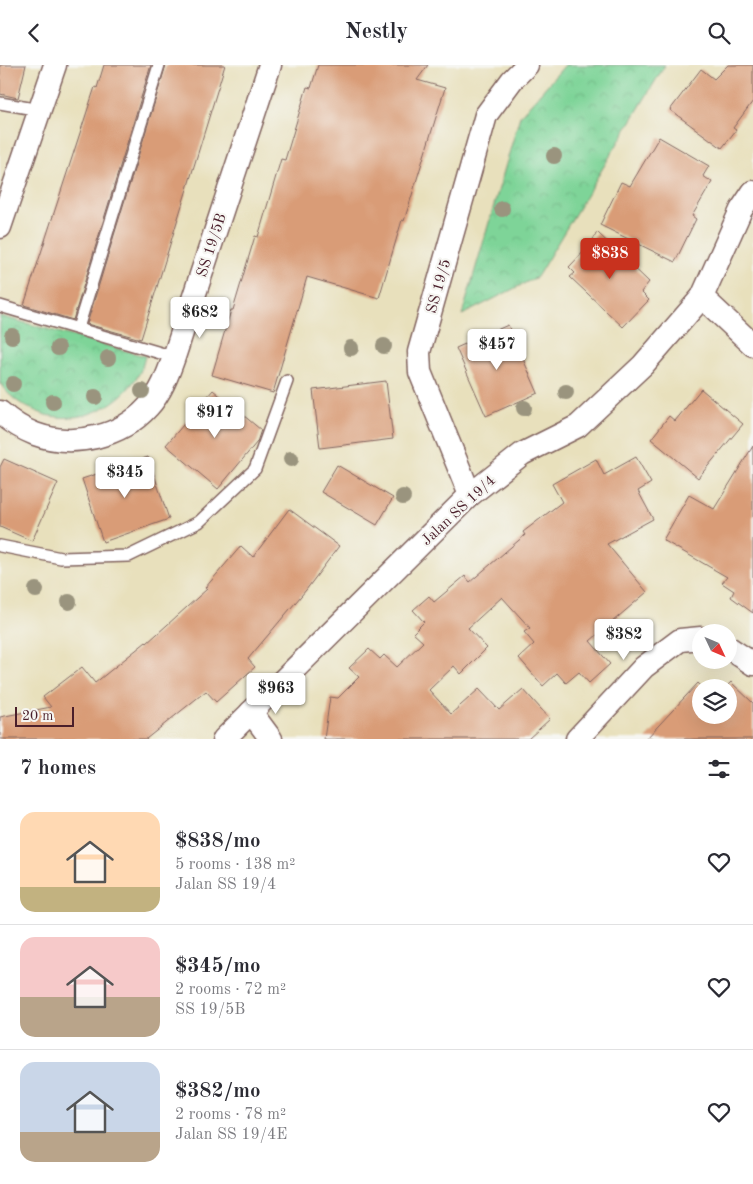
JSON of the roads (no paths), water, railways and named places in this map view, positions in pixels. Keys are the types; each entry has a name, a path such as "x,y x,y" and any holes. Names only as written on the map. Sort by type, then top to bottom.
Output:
{"street":[{"path":"0,227 5,197 40,110 55,65"},
{"name":"SS 19/5B","path":"0,412 12,422 35,434 62,440 88,439 113,431 132,421 148,407 166,379 174,357 270,65"},
{"name":"SS 19/5","path":"470,495 420,372 420,352 486,115 519,72"},
{"name":"Jalan SS 19/4","path":"224,739 470,495 522,454 578,426 644,365 702,297 741,210 753,192"},
{"path":"702,297 753,345"},
{"path":"577,739 644,667 680,641 692,639"},
{"path":"738,655 753,664"},
{"path":"252,712 271,739"}],"lane":[{"path":"78,328 159,65"},
{"path":"0,103 40,110"},
{"path":"0,306 174,357"},
{"path":"0,546 61,558 129,556 199,522 255,469 287,381"}]}
